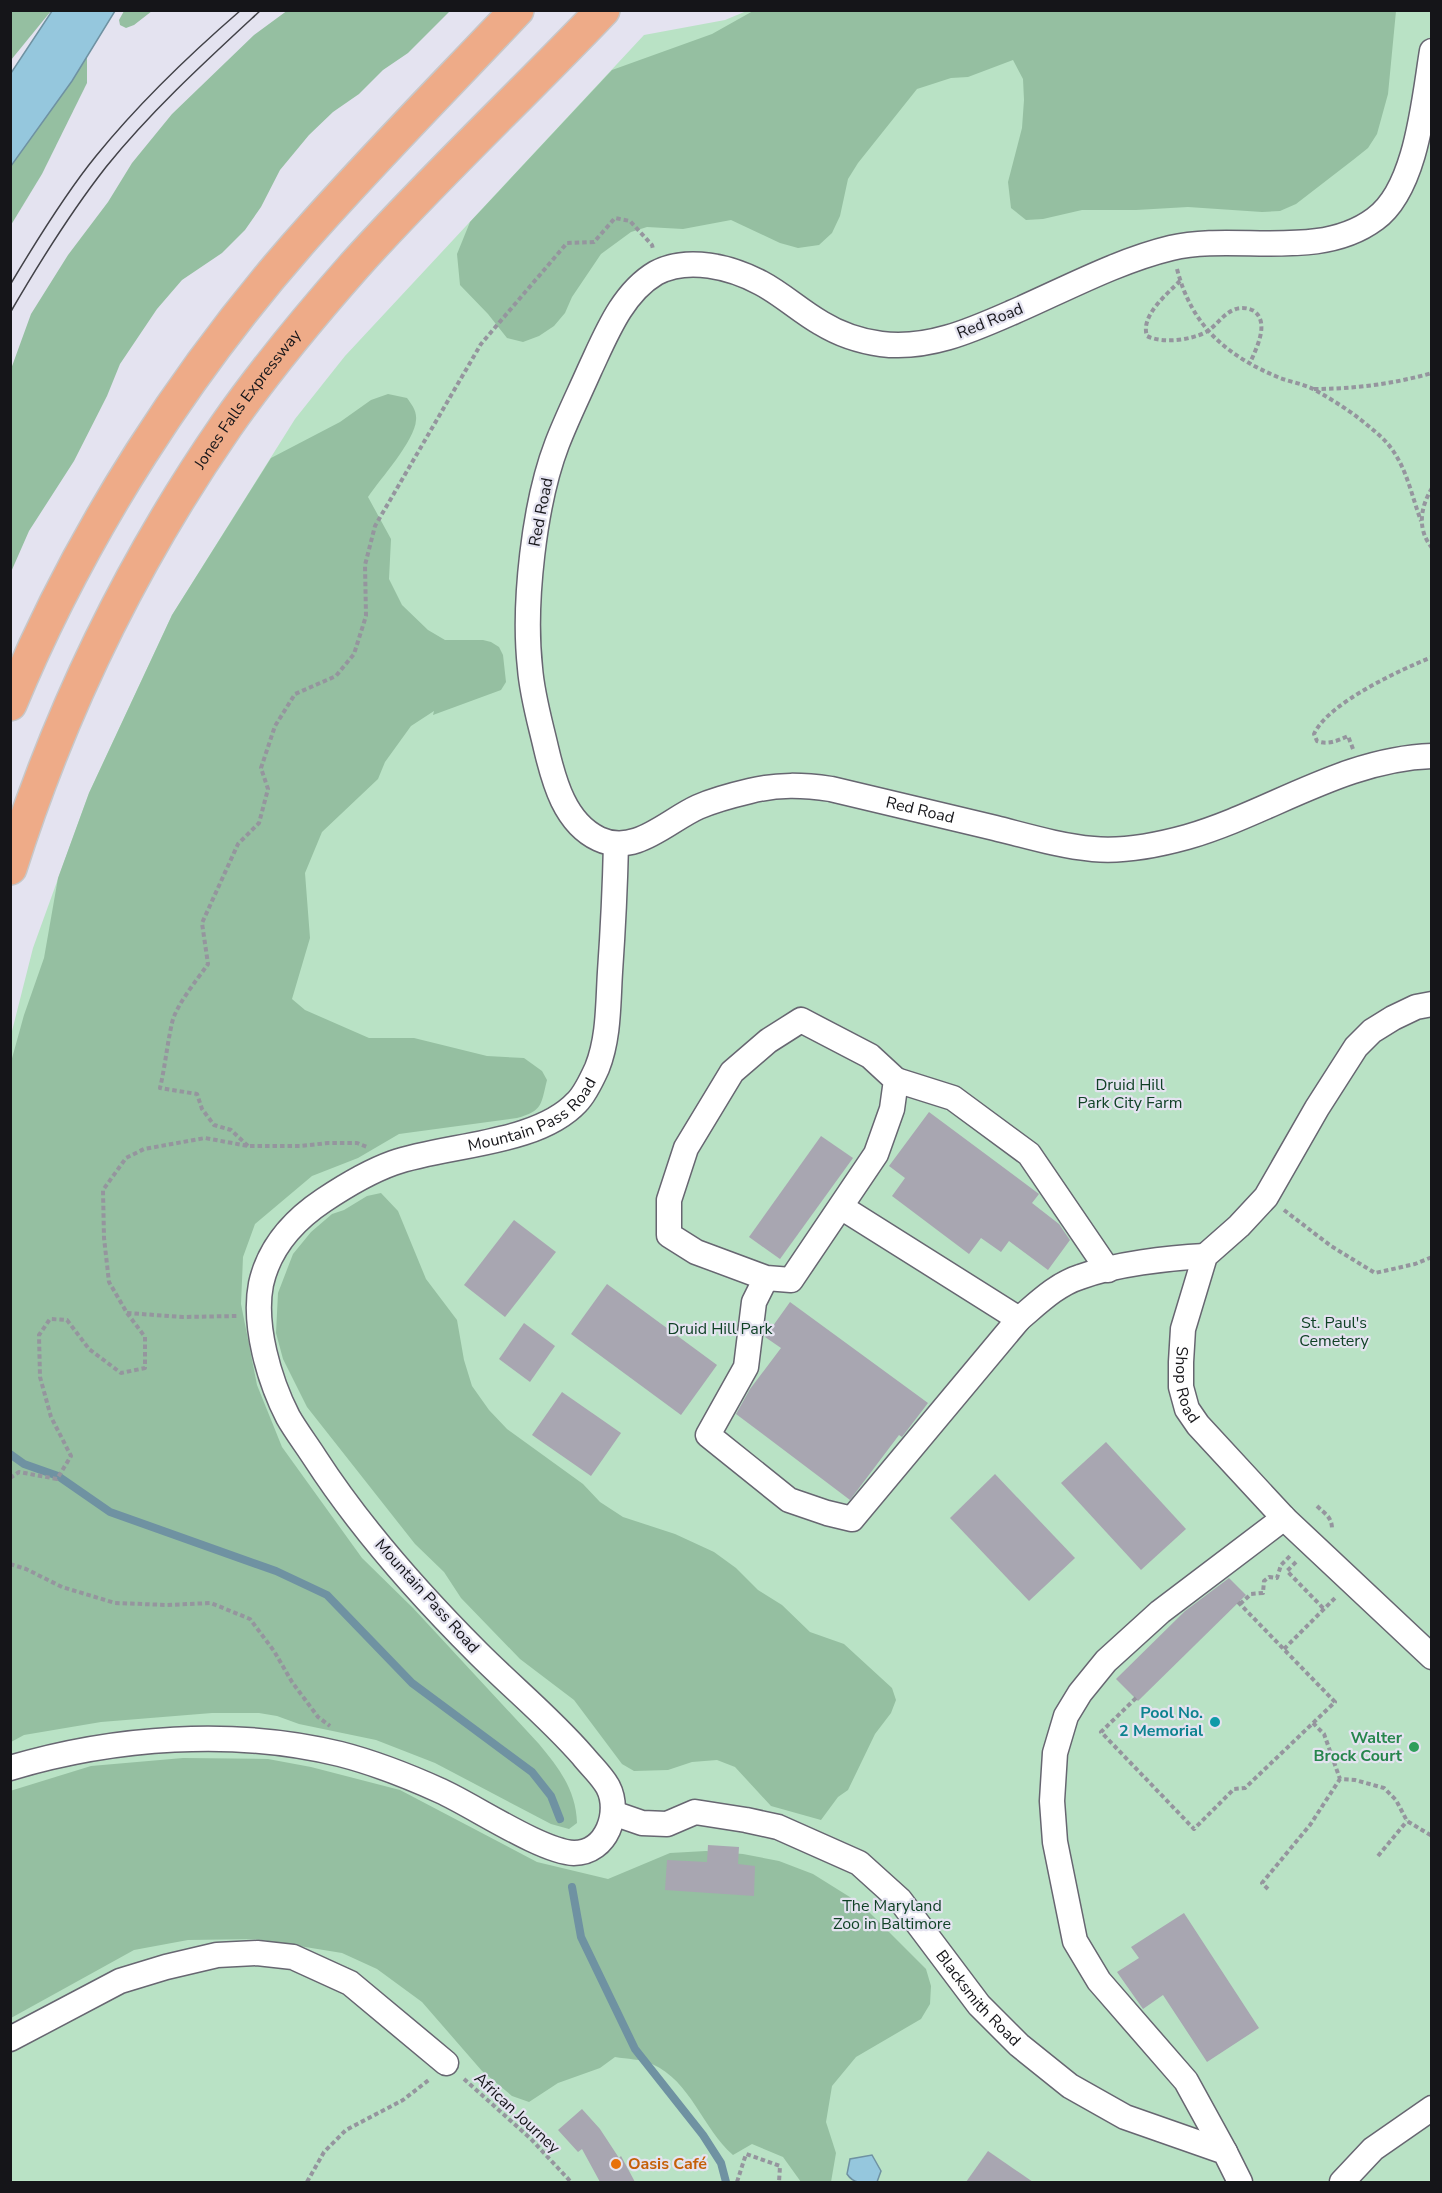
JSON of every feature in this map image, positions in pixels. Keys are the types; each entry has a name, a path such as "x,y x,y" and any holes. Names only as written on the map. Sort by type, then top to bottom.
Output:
{"highway":[{"path":"10,704 34,648 87,547 129,471 183,390 245,309 311,229 517,10"},
{"name":"Jones Falls Expressway","path":"10,868 51,752 87,669 132,577 178,499 227,424 291,340 356,264 600,14"}],"lane":[{"name":"Red Road","path":"1431,51 1418,132 1406,173 1394,202 1376,219 1355,232 1297,243 1219,243 1171,248 1125,264 974,329 944,339 908,346 880,344 852,338 823,325 762,283 732,270 705,265 678,265 657,273 640,285 624,303 604,340 556,447 542,498 533,555 528,617 530,669 540,723 560,798 579,826 598,838 616,844 645,837 699,807 720,800 776,785 801,785 831,789 1052,842 1094,849 1125,849 1186,837 1224,825 1335,777 1374,764 1405,757 1431,756"},
{"name":"Mountain Pass Road","path":"613,1813 610,1790 566,1736 478,1653 399,1570 336,1491 288,1416 268,1365 259,1316 262,1281 278,1243 302,1215 346,1185 392,1164 453,1148 518,1135 558,1117 579,1101 597,1068 607,1029 616,844"},
{"path":"766,1278 754,1302 746,1367 708,1435 789,1500 852,1519 1019,1319 1047,1296 1079,1277 1162,1259 1205,1256 1239,1226 1266,1197 1317,1108 1356,1047 1372,1031 1393,1018 1416,1007 1431,1004"},
{"path":"896,1080 892,1109 876,1154 791,1281 766,1278 696,1252 669,1235 669,1200 686,1148 732,1072 768,1041 801,1020 870,1056 896,1080 953,1098 1029,1154 1108,1270"},
{"path":"841,1207 1019,1319"},
{"name":"Shop Road","path":"1205,1256 1184,1329 1181,1387 1186,1409 1284,1518 1431,1657"},
{"path":"1240,2182 1186,2081 1099,1981 1075,1941 1055,1842 1052,1801 1055,1753 1066,1716 1080,1693 1106,1662 1160,1612 1284,1518"},
{"path":"10,1768 54,1755 164,1741 220,1739 284,1743 339,1754 392,1769 446,1793 543,1844 575,1853 593,1848 608,1832 613,1813"},
{"name":"Blacksmith Road","path":"613,1813 642,1823 667,1824 694,1812 746,1820 778,1827 859,1863 900,1900 979,2005 1018,2045 1070,2086 1125,2116 1225,2152"},
{"path":"10,2039 120,1981 217,1955 257,1953 293,1957 350,1983 446,2063"},
{"path":"1342,2182 1373,2149 1431,2108"}],"path":[{"path":"249,1146 231,1130 214,1125 202,1109 197,1094 160,1088 172,1021 190,989 208,964 202,924 238,844 259,823 268,789 261,768 275,726 295,694 336,676 354,654 366,616 365,565 375,526 482,344 567,243 594,242 615,218 630,221 652,245 657,273"},
{"path":"1171,248 1180,281 1207,332 1225,348 1250,363 1313,389 1351,412 1392,448 1402,468 1421,521 1422,532 1431,548"},
{"path":"1180,281 1156,306 1147,320 1144,330 1147,336 1154,340 1187,338 1207,332 1224,315 1236,308 1247,308 1255,312 1261,321 1261,334 1250,363"},
{"path":"1313,389 1345,389 1431,373"},
{"path":"1421,521 1424,504 1431,488"},
{"path":"1360,769 1348,736 1332,743 1323,743 1317,741 1314,734 1317,727 1367,688 1431,657"},
{"path":"10,1478 19,1472 57,1479 72,1456 51,1417 40,1377 39,1335 50,1319 67,1320 89,1349 121,1373 145,1368 145,1337 109,1281 104,1238 103,1190 126,1158 144,1149 205,1138 249,1146 357,1143 380,1151 392,1164"},
{"path":"1266,1197 1331,1246 1375,1273 1415,1264 1431,1257"},
{"path":"127,1312 183,1317 259,1316"},
{"path":"1317,1506 1329,1517"},
{"path":"1136,1698 1101,1732 1194,1829 1234,1790 1245,1788 1335,1702 1239,1603 1251,1594 1263,1593 1266,1579 1277,1578 1281,1565 1297,1549"},
{"path":"1303,1555 1287,1571 1324,1609"},
{"path":"10,1564 26,1569 62,1587 115,1603 167,1605 211,1603 250,1619 318,1717 337,1730"},
{"path":"1284,1648 1352,1582"},
{"path":"1313,1723 1324,1734 1340,1779"},
{"path":"1340,1779 1355,1780 1384,1788 1396,1800 1407,1821 1431,1836"},
{"path":"1268,1889 1262,1883 1310,1825 1340,1779"},
{"path":"1378,1856 1407,1821"},
{"path":"308,2182 324,2152 346,2130 403,2100 428,2081 446,2063"},
{"name":"African Journey","path":"446,2063 531,2139 571,2182"},
{"path":"737,2182 746,2154 780,2166 779,2182"}],"green space":[{"path":"124,10 152,11 134,25 126,28 120,25 119,20"},
{"path":"288,10 450,11 408,53 383,70 359,94 333,112 309,135 280,170 261,207 245,230 222,253 182,280 157,309 120,364 107,396 74,461 29,531 11,572 11,369 31,314 68,255 108,202 132,163 172,114 254,35"},
{"name":"Druid Hill Park","path":"749,10 1431,11 1431,2182 11,2182 11,1035 33,948 89,793 172,615 295,419 345,356 644,35 725,20"},
{"path":"10,11 51,11 11,60"},
{"path":"753,11 1396,11 1388,94 1377,134 1368,148 1353,160 1296,204 1280,211 1188,207 1082,210 1043,219 1026,220 1011,208 1008,182 1022,128 1024,100 1023,79 1013,60 968,77 951,78 917,89 858,163 848,179 840,216 832,233 819,245 798,248 780,243 731,220 683,229 647,227 631,232 601,254 572,297 565,313 554,326 539,336 523,342 507,338 460,285 457,254 470,222 612,70 712,34"},
{"path":"83,48 87,56 87,83 42,174 11,225 11,130"},
{"path":"388,394 407,398 414,408 416,417 414,429 404,449 368,497 391,539 389,579 402,605 428,630 445,640 483,640 499,647 503,655 506,682 501,690 433,715 434,711 411,726 385,762 378,779 322,832 305,873 310,938 292,999 305,1010 369,1038 414,1038 487,1056 524,1058 542,1071 547,1080 540,1105 526,1115 399,1134 358,1158 312,1176 255,1224 243,1257 241,1304 257,1385 282,1447 362,1558 413,1608 553,1762 570,1790 576,1811 577,1823 569,1829 551,1824 435,1763 376,1740 259,1713 212,1713 101,1722 24,1735 11,1742 11,1062 24,1015 44,958 58,878 89,793 172,615 271,458 340,422 371,400"},
{"path":"381,1193 398,1211 426,1279 457,1320 464,1360 472,1386 489,1410 507,1429 583,1484 600,1502 623,1517 675,1534 714,1552 736,1568 758,1590 782,1605 810,1632 844,1644 892,1688 896,1700 891,1713 875,1734 848,1790 838,1797 821,1820 771,1806 735,1767 717,1760 692,1762 668,1770 634,1771 622,1764 574,1700 520,1659 461,1598 444,1572 415,1544 307,1407 283,1359 276,1333 278,1293 293,1254 311,1232 332,1214 344,1210 367,1196"},
{"path":"183,1758 268,1759 311,1767 400,1790 537,1862 608,1879 670,1853 706,1851 743,1854 779,1861 813,1874 861,1904 926,1969 931,1986 930,2004 921,2019 856,2057 832,2086 826,2122 836,2153 831,2182 801,2182 783,2157 752,2144 733,2155 722,2144 677,2082 665,2072 643,2061 615,2057 600,2068 558,2083 529,2102 512,2096 482,2071 422,2002 377,1969 342,1953 256,1939 188,1940 134,1950 11,2018 10,1791 91,1766"}],"water":[{"path":"52,11 115,11 72,81 11,166 11,73"},
{"path":"872,2155 881,2171 877,2182 860,2183 850,2178 847,2174 850,2159"}],"building":[{"path":"929,1112 1039,1194 1032,1203 1059,1224 1070,1240 1048,1270 1009,1241 1001,1252 981,1238 969,1254 892,1196 905,1178 889,1166"},
{"path":"821,1136 853,1158 780,1259 749,1237"},
{"path":"514,1220 556,1252 505,1317 464,1285"},
{"path":"607,1284 717,1365 681,1415 571,1334"},
{"path":"790,1302 928,1403 902,1437 899,1435 850,1500 736,1414 750,1389 781,1348 765,1337"},
{"path":"524,1323 555,1346 530,1382 499,1359"},
{"path":"562,1392 621,1433 591,1476 532,1435"},
{"path":"1106,1442 1186,1529 1141,1570 1061,1483"},
{"path":"995,1474 1075,1558 1029,1601 950,1518"},
{"path":"1229,1578 1246,1595 1138,1701 1116,1679 1185,1611"},
{"path":"708,1845 739,1847 738,1864 755,1866 754,1896 665,1890 667,1860 707,1862"},
{"path":"1184,1913 1259,2028 1207,2062 1163,1995 1143,2009 1117,1972 1139,1958 1131,1947"},
{"path":"582,2109 600,2129 619,2158 621,2156 635,2182 600,2182 582,2149 578,2152 558,2130"},
{"path":"988,2151 1033,2182 966,2182"}],"waterway":[{"path":"10,1454 24,1464 58,1476 110,1512 276,1571 327,1595 412,1683 532,1772 551,1796 560,1819"},
{"path":"572,1887 581,1937 635,2049 703,2135 721,2163 726,2182"}],"tram line":[{"path":"10,285 62,202 112,136 165,80 241,10"},
{"path":"10,313 55,238 106,167 161,105 261,10"}],"place":[{"name":"Pool No. 2 Memorial","path":"1215,1722"},
{"name":"Walter Brock Court","path":"1414,1747"},
{"name":"Oasis Café","path":"616,2164"}],"park label":[{"name":"Druid Hill Park City Farm","path":"1130,1094"},
{"name":"St. Paul's Cemetery","path":"1334,1332"},
{"name":"The Maryland Zoo in Baltimore","path":"892,1915"}]}
